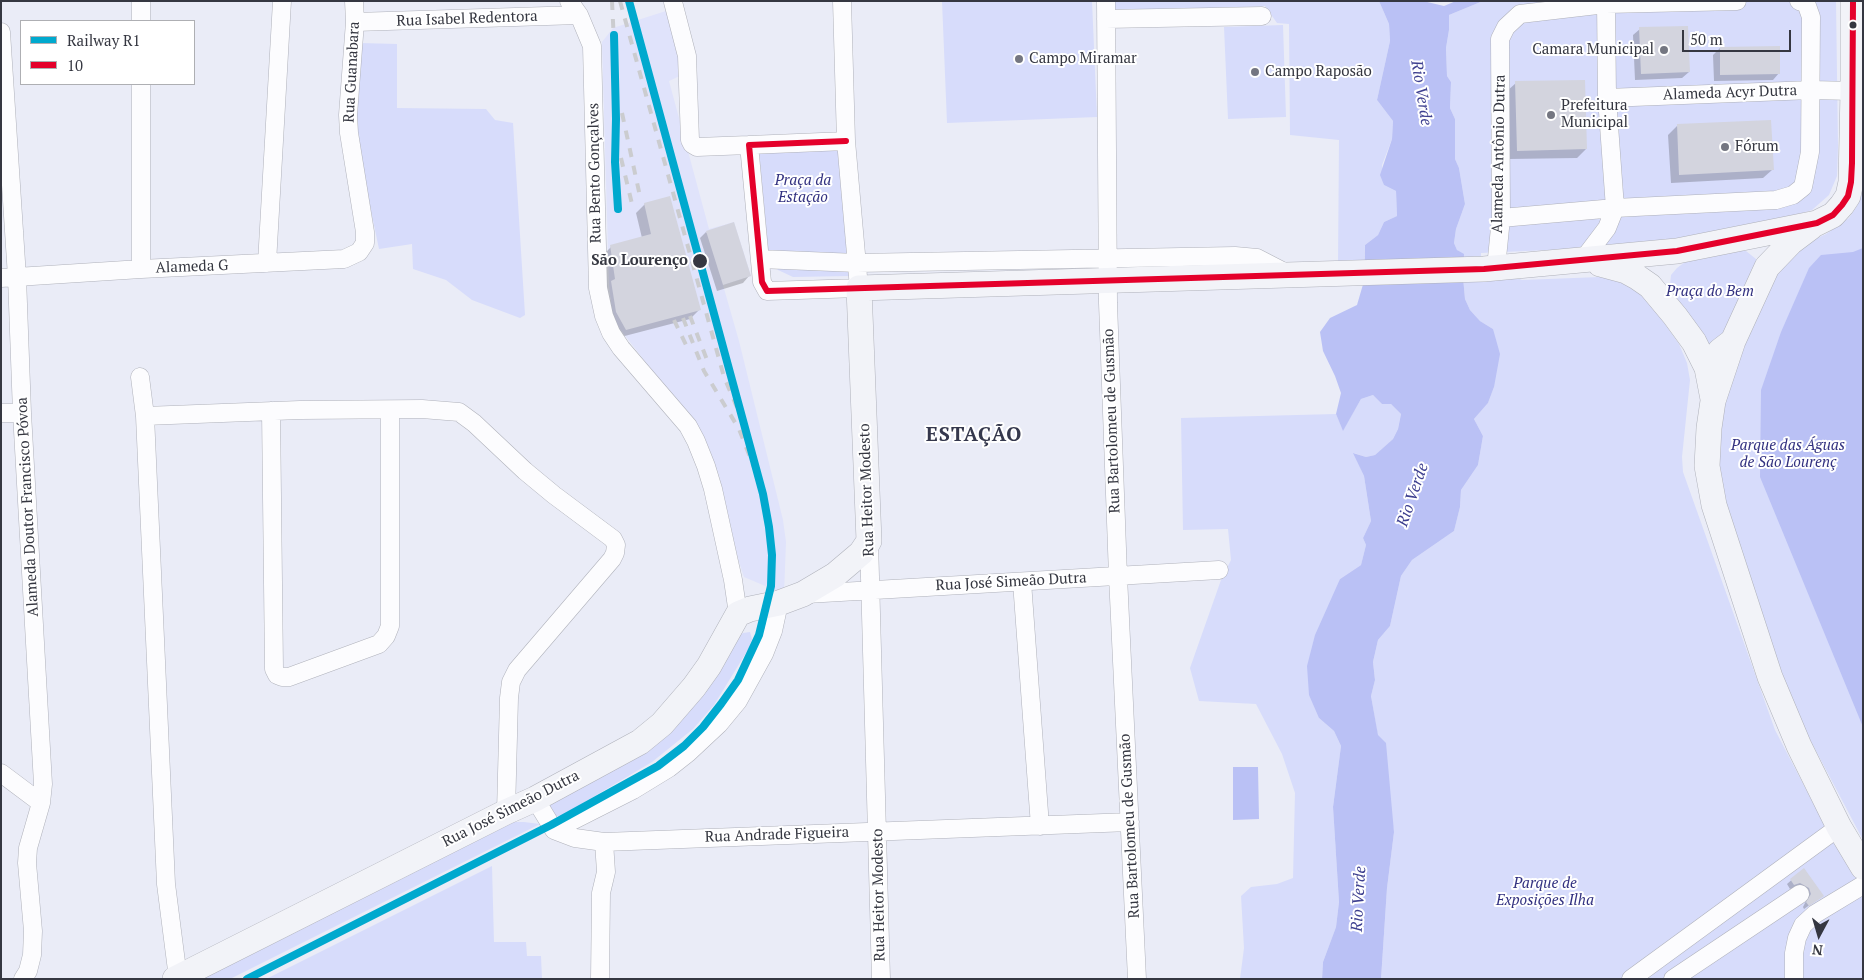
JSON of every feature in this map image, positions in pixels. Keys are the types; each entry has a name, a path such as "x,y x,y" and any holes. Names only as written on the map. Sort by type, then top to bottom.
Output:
{"main road":[{"path":"1853,1 1852,163 1848,196 1833,214 1791,242 1767,266 1733,341 1713,401 1709,428 1707,466 1714,506 1770,677 1799,746 1839,826 1863,867"},
{"path":"858,275 1108,269 1316,275 1490,268 1677,251 1817,223"},
{"path":"1742,239 1755,248 1767,266"},
{"path":"1659,296 1658,280 1662,269 1677,251"},
{"path":"1582,261 1626,270 1650,286 1694,342 1707,368 1713,401"},
{"name":"Rua Heitor Modesto","path":"858,275 870,541"},
{"path":"1694,342 1708,352 1714,353 1720,351 1733,341"},
{"name":"Rua José Simeão Dutra","path":"176,978 535,799 640,742 662,724 694,687 709,666 738,614 750,609 779,603 803,594 836,575 861,554 870,541"}],"street":[{"path":"141,1 141,20"},
{"path":"267,264 282,1"},
{"name":"Rua Guanabara","path":"354,1 355,22 348,115 349,133 366,232"},
{"name":"Rua Heitor Modesto","path":"842,1 846,141 858,275"},
{"name":"Rua Bartolomeu de Gusmão","path":"1106,1 1108,269 1118,576 1137,979"},
{"path":"1582,261 1607,228 1615,208 1607,98 1606,3 1737,1"},
{"path":"1501,218 1615,208 1776,200 1793,195 1803,187 1809,160 1811,17 1806,3 1799,1"},
{"path":"673,2 687,56 690,140 692,144 697,146 749,145 846,141"},
{"name":"Alameda Antônio Dutra","path":"1490,268 1501,218 1500,39 1506,27 1520,14 1606,3"},
{"name":"Rua Isabel Redentora","path":"355,22 574,8"},
{"name":"Rua Bento Gonçalves","path":"574,8 592,46 598,288 604,316 611,333 621,348 688,426 696,441 713,489 733,580 738,614"},
{"path":"1106,19 1262,16"},
{"name":"Alameda Doutor Francisco Póvoa","path":"1,32 9,277 22,413 44,784 42,803 28,848 27,863 33,931 32,954 28,970 23,979"},
{"path":"141,85 141,269"},
{"name":"Alameda Acyr Dutra","path":"1607,98 1811,90 1853,91"},
{"path":"749,145 762,282 767,291 858,275"},
{"name":"Alameda G","path":"9,277 344,259 359,252 365,243 366,232"},
{"path":"760,259 858,275"},
{"path":"140,378 145,416 166,884 176,978"},
{"path":"145,416 271,411 422,409 459,412 474,423 525,471 613,539 616,545 612,559 517,670 511,682 508,705 506,812"},
{"path":"271,411 274,669 277,675 289,677 379,644 386,636 390,626 390,410"},
{"path":"1,413 22,413"},
{"name":"Rua Heitor Modesto","path":"870,541 882,979"},
{"name":"Rua José Simeão Dutra","path":"803,594 1219,570"},
{"path":"1022,582 1040,826"},
{"path":"535,799 554,830 633,790 669,768 688,753 720,724 738,701 758,666 773,631 779,603"},
{"path":"1,773 42,803"},
{"name":"Rua Andrade Figueira","path":"554,830 576,838 604,842 1130,822"},
{"path":"1631,979 1839,826"},
{"path":"600,979 601,893 606,872 604,842"},
{"path":"1794,979 1794,952 1797,938 1803,925 1815,914 1863,886"},
{"path":"1673,979 1800,894"}],"shaded area":[{"path":"669,10 684,74 669,81 709,229 734,222 751,276 723,285 739,341 783,520 786,542 784,594 744,577 738,559 719,475 705,439 613,320 609,285 602,42 613,28"}],"green space":[{"name":"Campo Miramar","path":"942,1 1092,1 1097,117 947,123"},
{"path":"1115,1 1379,1 1389,24 1390,41 1377,100 1393,121 1392,139 1382,165 1384,185 1396,191 1397,216 1384,222 1378,235 1365,245 1364,262 1338,263 1339,140 1290,135 1289,24 1277,23 1265,6 1115,12"},
{"path":"1483,1 1836,1 1837,176 1829,195 1812,210 1757,227 1616,247 1481,253 1481,258 1464,258 1454,243 1456,229 1465,204 1459,168 1455,159 1455,119 1450,108 1451,82 1447,76 1446,48 1449,15"},
{"name":"Campo Raposão","path":"1283,25 1286,117 1228,119 1224,27"},
{"path":"360,43 397,44 397,108 486,109 495,120 513,123 525,315 520,318 472,300 446,280 413,269 412,244 379,249 357,144 356,118"},
{"name":"Praça da Estação","path":"839,146 850,276 793,277 778,270 769,260 759,150"},
{"name":"Parque das Águas de São Lourenç","path":"1863,192 1863,840 1795,711 1741,553 1718,493 1716,420 1762,292 1800,246 1826,234 1849,218"},
{"name":"Praça do Bem","path":"1746,251 1761,263 1730,335 1711,346 1707,344 1669,294 1671,275 1685,262"},
{"name":"Parque de Exposições Ilha","path":"1507,274 1522,280 1614,278 1637,291 1650,303 1679,344 1687,363 1690,380 1682,457 1683,472 1775,730 1822,820 1863,884 1863,979 1381,979 1387,888 1394,832 1371,696 1375,680 1373,662 1378,640 1390,626 1401,576 1412,560 1454,531 1460,507 1461,490 1478,465 1483,436 1474,419 1488,403 1494,387 1493,329 1480,321 1470,310 1465,299 1463,277"},
{"path":"1373,395 1382,404 1391,404 1401,414 1398,429 1393,439 1375,455 1366,457 1354,453 1364,476 1371,521 1363,538 1366,545 1361,565 1340,579 1319,718 1334,731 1341,746 1333,807 1339,902 1336,927 1323,962 1322,979 1240,979 1244,948 1241,896 1251,887 1277,884 1293,878 1295,793 1282,754 1256,704 1199,701 1190,668 1221,580 1231,560 1228,529 1183,530 1181,418 1336,414 1343,430 1361,399"},
{"path":"750,632 752,639 749,648 714,705 693,729 652,762 561,816 555,816 549,807 552,801 643,752 737,638 743,633"},
{"path":"510,822 540,824 230,979 182,979"},
{"path":"492,866 494,942 526,942 527,956 541,956 542,979 266,979"}],"water":[{"name":"Rio Verde","path":"1379,1 1423,1 1444,6 1456,1 1483,1 1449,15 1446,48 1447,76 1451,82 1450,108 1455,119 1455,159 1459,168 1465,204 1456,229 1454,243 1457,250 1464,254 1463,277 1465,299 1470,310 1480,321 1493,329 1500,354 1494,387 1488,403 1474,419 1483,436 1478,465 1461,490 1460,507 1454,531 1412,560 1401,576 1390,626 1378,640 1373,662 1375,680 1371,696 1378,735 1386,743 1394,832 1387,888 1381,979 1322,979 1323,962 1336,927 1339,902 1333,807 1341,746 1334,731 1319,718 1309,695 1307,666 1315,635 1340,579 1361,565 1366,545 1363,538 1371,521 1364,476 1353,453 1366,457 1375,455 1393,439 1398,429 1401,414 1391,404 1382,404 1373,395 1361,399 1343,431 1336,414 1341,393 1323,351 1320,332 1330,318 1357,305 1364,281 1365,245 1378,235 1384,222 1397,216 1396,191 1384,185 1380,175 1392,139 1393,121 1377,100 1390,41 1389,24"},
{"path":"1863,248 1863,727 1760,477 1761,390 1781,332 1809,268 1821,255 1853,252"},
{"path":"1233,767 1258,767 1259,819 1233,820"}],"building":[{"name":"Camara Municipal","path":"1688,26 1690,72 1641,74 1639,27"},
{"path":"1780,46 1780,74 1720,75 1720,47"},
{"name":"Prefeitura Municipal","path":"1585,80 1587,149 1517,151 1515,81"},
{"name":"Fórum","path":"1771,120 1774,170 1679,175 1677,124"},
{"path":"670,196 701,310 626,330 616,312 611,281 615,279 610,245 651,234 644,203"},
{"name":"São Lourenço","path":"734,222 751,276 723,285 706,231"},
{"path":"1804,868 1824,896 1809,906 1806,902 1811,894 1809,888 1800,883 1794,885 1790,879"}],"railway":[{"path":"612,1 615,63 615,162 618,209"},
{"path":"620,1 724,377 745,426"},
{"path":"622,113 641,201"},
{"path":"621,158 632,204"},
{"path":"690,316 709,365"},
{"path":"683,318 704,371 739,429 761,485"},
{"path":"674,320 688,349"}],"rail line":[{"name":"R1","path":"247,979 551,825 658,766 684,746 703,727 721,704 738,680 759,635 771,586 772,555 763,494 629,1"},
{"name":"R1","path":"614,35 615,162 618,209"}],"transit line":[{"name":"10","path":"846,141 749,145 762,282 767,291 1484,269 1677,251 1817,223 1833,215 1842,205 1848,196 1851,182 1853,1"}],"place":[{"name":"Camara Municipal","path":"1664,50"},
{"name":"Campo Miramar","path":"1019,59"},
{"name":"Campo Raposão","path":"1255,72"},
{"name":"Prefeitura Municipal","path":"1551,115"},
{"name":"Fórum","path":"1725,147"},
{"name":"São Lourenço","path":"700,261"}],"district":[{"name":"ESTAÇÃO","path":"974,435"}]}
